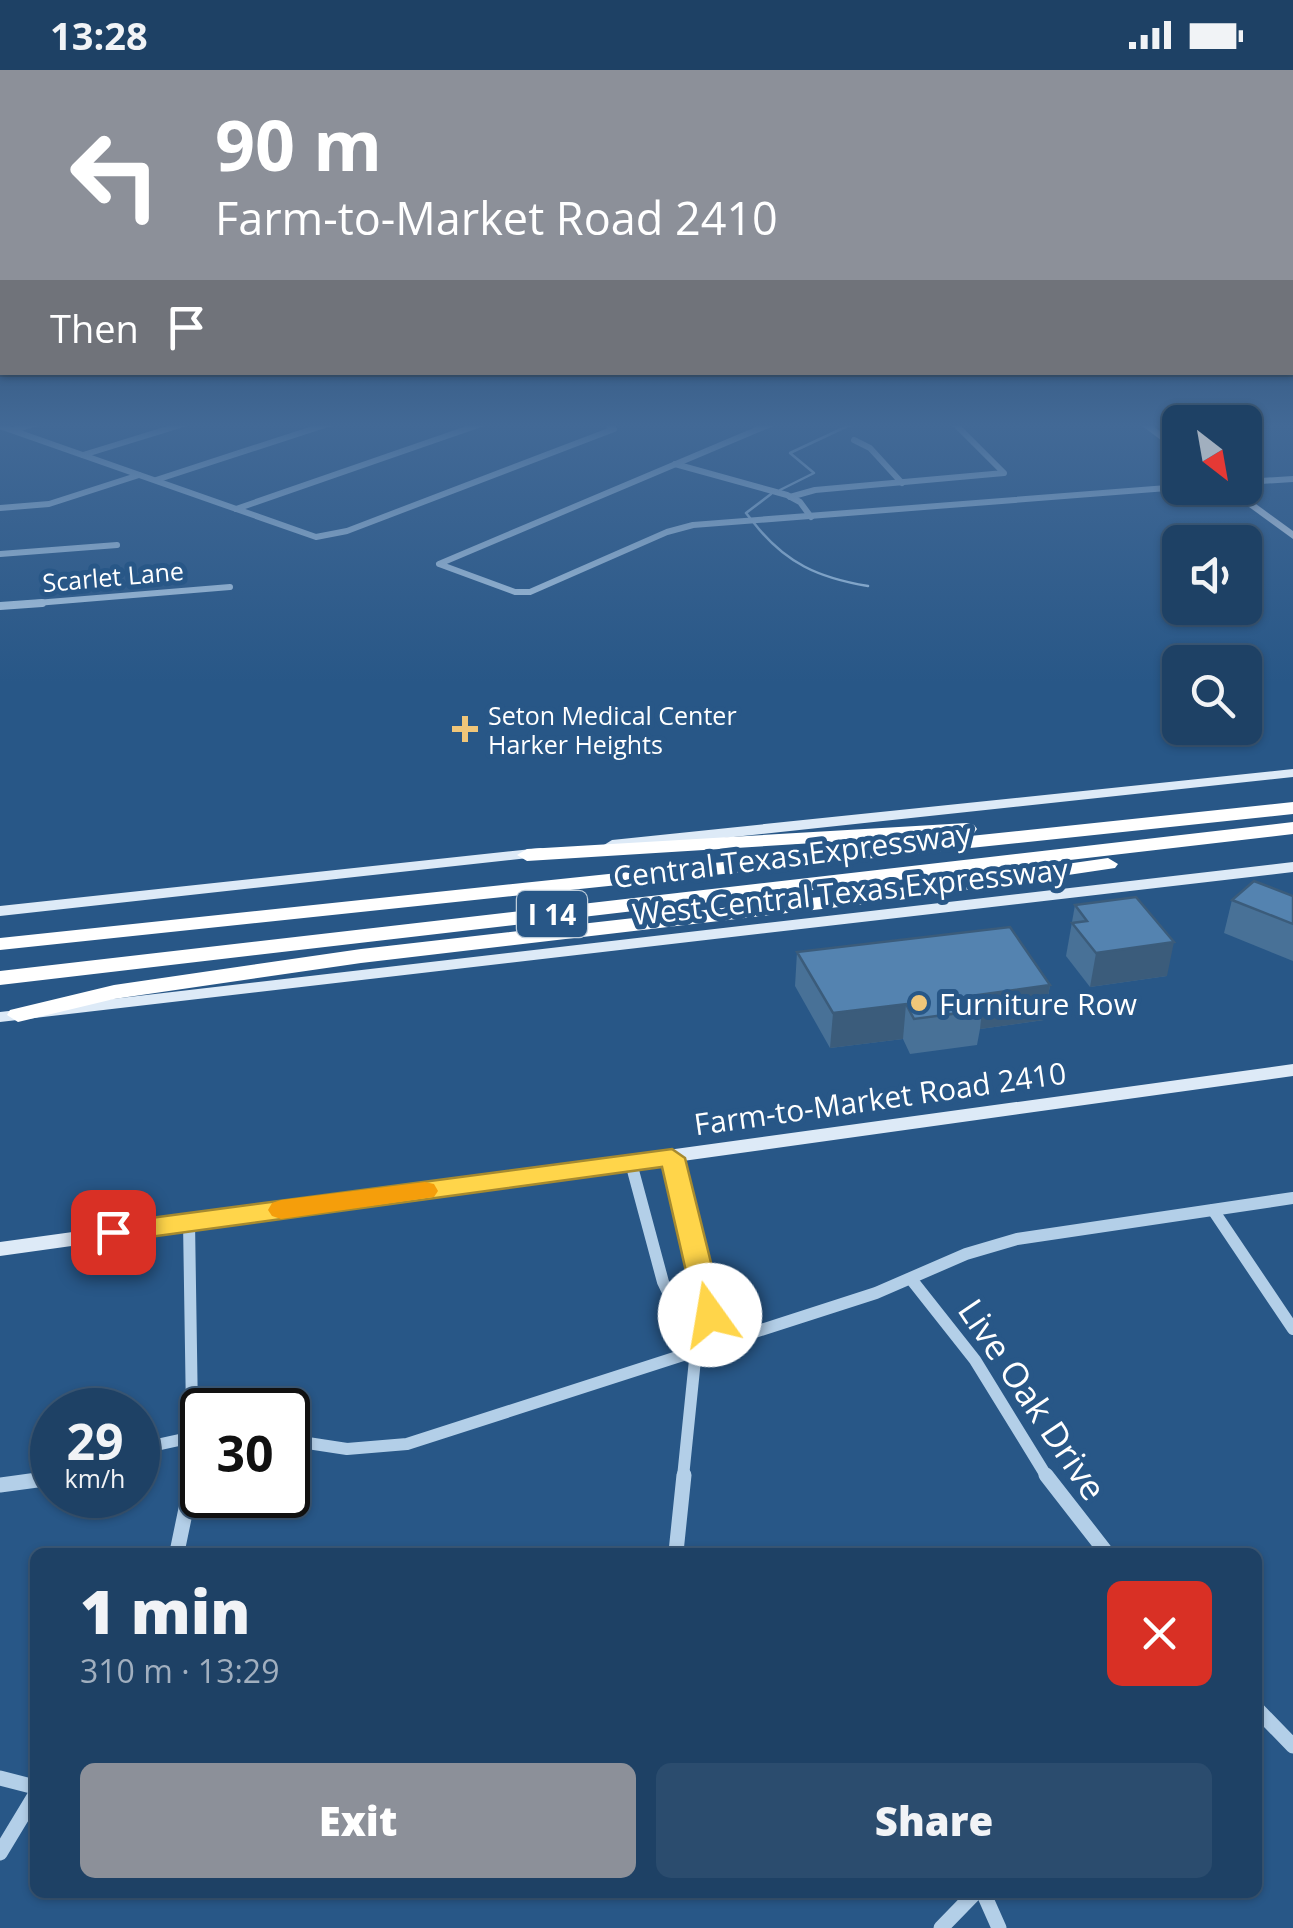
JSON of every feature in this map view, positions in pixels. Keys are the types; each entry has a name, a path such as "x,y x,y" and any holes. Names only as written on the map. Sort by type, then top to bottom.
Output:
{"highway":[{"name":"Central Texas Expressway","path":"0,944 1293,808"},
{"path":"526,855 1088,821 1165,821"},
{"path":"9,1016 76,999 264,970 900,894 1293,832"},
{"name":"Central Texas Expressway","path":"0,978 1293,832"}],"main road":[{"path":"1257,510 1293,536"},
{"path":"0,910 1293,774"},
{"name":"West Central Texas Expressway","path":"9,1016 1293,868"},
{"name":"Farm-to-Market Road 2410","path":"0,1249 1293,1070"}],"street":[{"path":"237,510 316,538 400,510"},
{"path":"567,510 438,564 515,592 530,592 681,528 901,510"},
{"path":"804,510 811,517"},
{"path":"0,554 118,544"},
{"name":"Scarlet Lane","path":"0,606 230,587"},
{"path":"672,1158 710,1315 708,1330 696,1350 676,1548"},
{"path":"632,1163 663,1282 696,1350"},
{"path":"310,1443 347,1449 407,1444 911,1278 966,1254 1018,1240 1293,1198"},
{"path":"1214,1210 1293,1329"},
{"path":"189,1222 196,1388"},
{"name":"Live Oak Drive","path":"911,1278 975,1360 1052,1485 1103,1548"},
{"path":"0,1485 30,1481"},
{"path":"178,1548 185,1518"},
{"path":"1262,1714 1293,1746"},
{"path":"0,1778 30,1786"},
{"path":"0,1853 30,1803"},
{"path":"941,1928 973,1898"},
{"path":"982,1898 999,1928"}],"building":[{"path":"1254,881 1293,896 1293,924 1232,900"},
{"path":"1136,897 1174,942 1096,953 1072,923 1087,921 1075,905"},
{"path":"1010,927 1050,985 971,996 982,1010 914,1019 906,1004 833,1013 797,952"}],"waterway":[{"path":"750,510 746,513 750,518"},
{"path":"754,523 778,549 804,566 868,586"}],"slow traffic":[{"path":"281,1210 425,1191"}],"place":[{"name":"Seton Medical Center Harker Heights","path":"465,729"},
{"name":"Furniture Row","path":"919,1003"}],"route":[{"path":"113,1232 672,1158 710,1315"}]}
